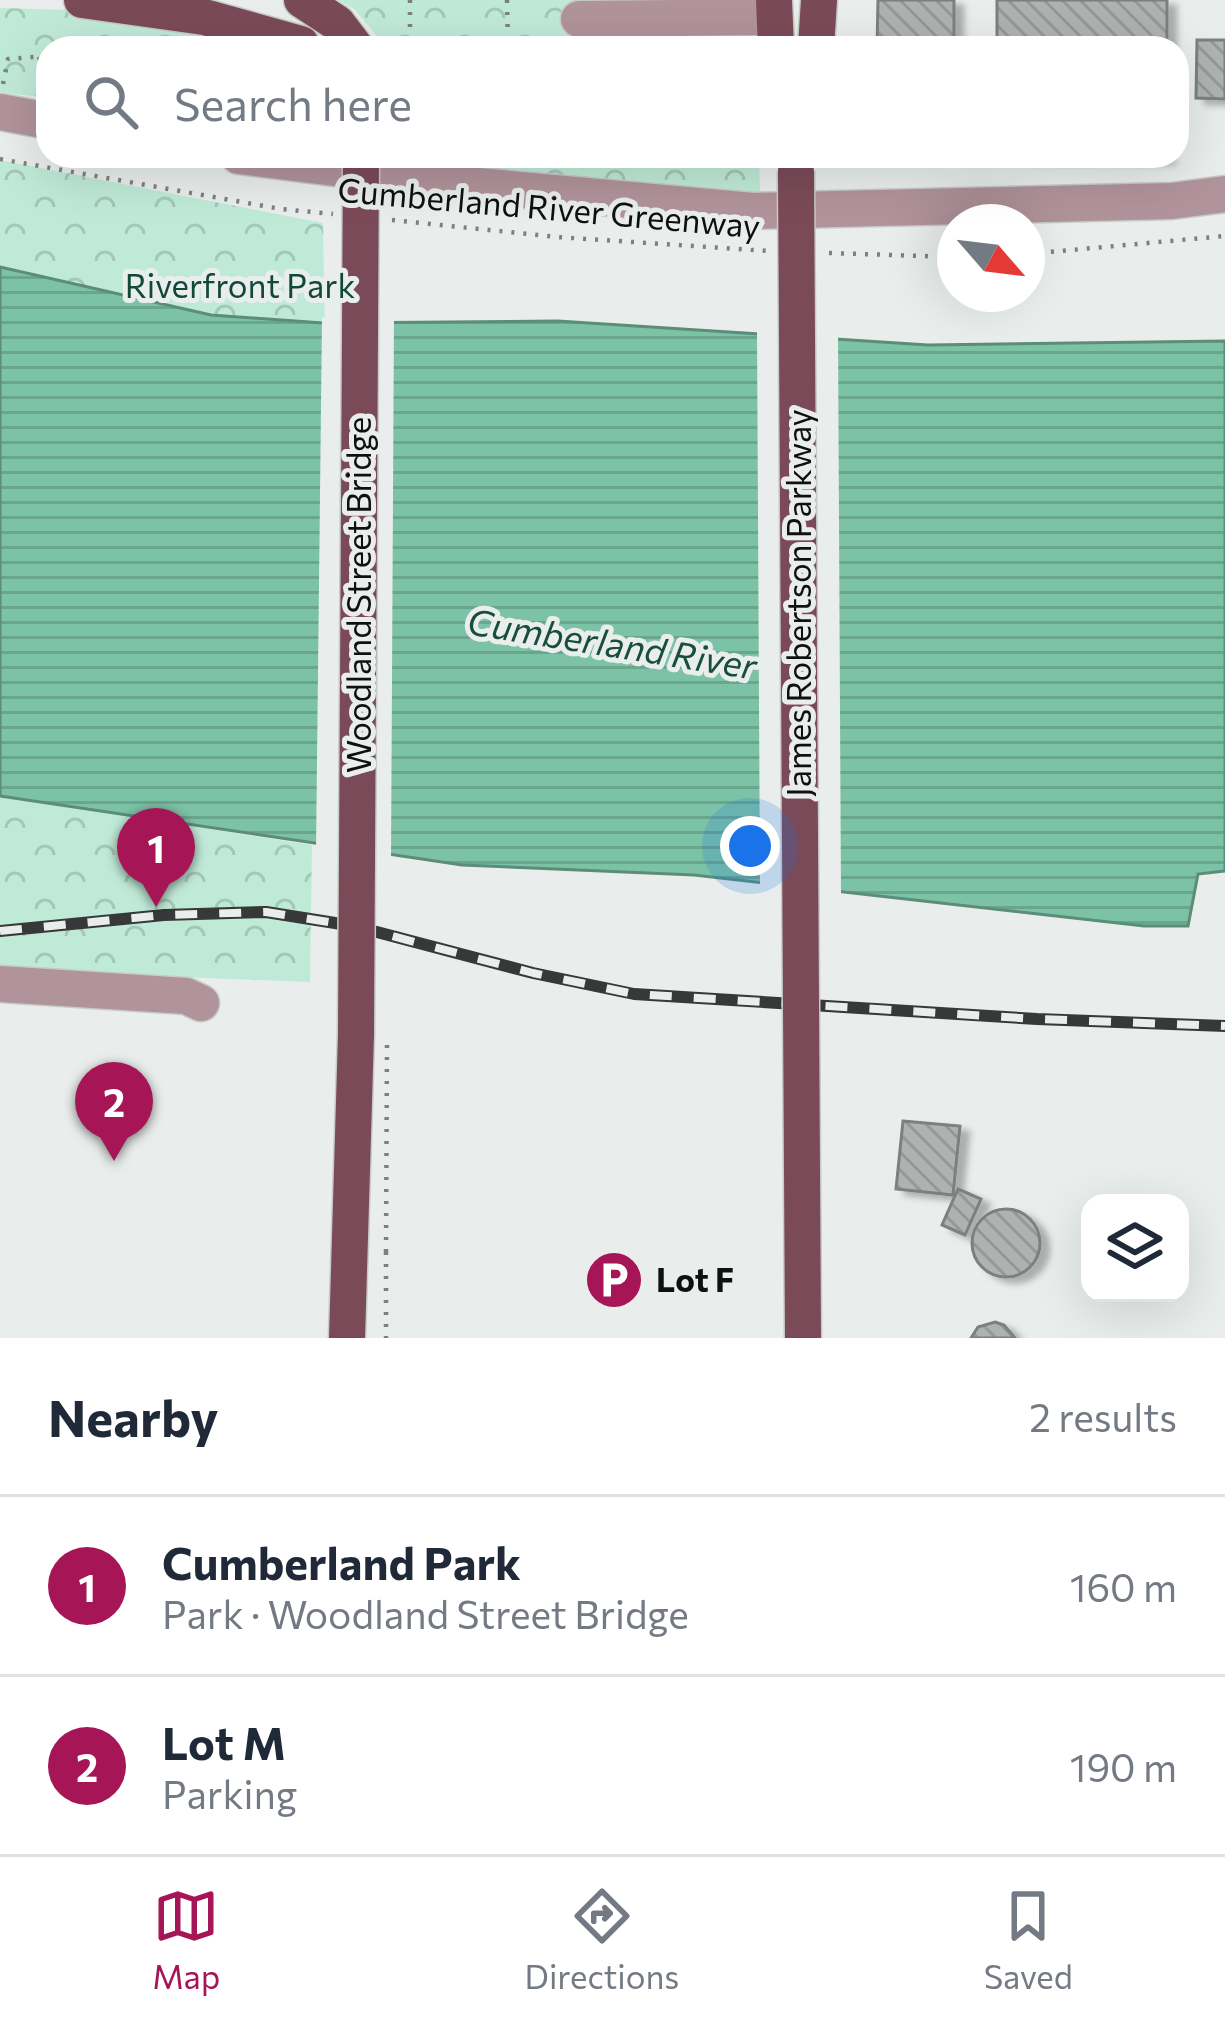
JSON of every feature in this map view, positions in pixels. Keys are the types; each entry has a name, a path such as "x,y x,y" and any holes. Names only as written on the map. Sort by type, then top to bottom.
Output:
{"main road":[{"path":"82,0 204,17 269,36"},
{"path":"302,0 337,23 347,36"},
{"path":"817,36 819,0"},
{"path":"222,1 289,36"},
{"name":"Woodland Street Bridge","path":"347,1338 356,1034 361,168"},
{"name":"James Robertson Parkway","path":"796,168 803,1338"}],"street":[{"path":"579,20 775,22"},
{"path":"1,100 36,116"},
{"path":"430,168 753,211 1172,201 1225,194"},
{"path":"0,984 186,996 201,1003"}],"path":[{"path":"410,0 410,36"},
{"path":"506,0 508,36"},
{"path":"1,100 8,58 36,56"},
{"name":"Cumberland River Greenway","path":"0,159 36,165"},
{"name":"Cumberland River Greenway","path":"51,168 281,209 346,215"},
{"name":"Cumberland River Greenway","path":"387,220 556,237 781,251"},
{"path":"1045,252 1225,236"},
{"path":"824,253 937,256"},
{"path":"386,1252 386,1338"}],"green space":[{"path":"338,0 752,0 754,36 377,36 354,9"},
{"path":"0,8 107,11 217,36 36,36 36,96 0,92"},
{"name":"Riverfront Park","path":"0,160 323,223 326,389 0,302"},
{"path":"759,168 760,192 735,190 733,195 396,171"},
{"path":"0,796 312,845 310,982 0,970"}],"water":[{"name":"Cumberland River","path":"0,267 211,315 323,323 558,321 928,345 1225,341 1225,871 1198,874 1188,926 1144,926 694,875 462,865 0,796"}],"pier":[{"path":"394,315 391,861 316,851 322,317"},
{"path":"757,328 838,333 841,897 760,888"}],"building":[{"path":"878,0 954,0 954,36 877,36"},
{"path":"997,0 1167,0 1167,36 997,36"},
{"path":"1197,40 1225,40 1225,99 1196,98"},
{"path":"903,1121 960,1126 953,1195 896,1189"},
{"path":"958,1189 981,1199 965,1235 942,1225"},
{"path":"1006,1209 1030,1219 1040,1243 1030,1267 1006,1277 982,1267 972,1243 982,1219"},
{"path":"995,1322 1015,1338 971,1338 978,1327"}],"railway":[{"path":"0,931 164,915 266,912 354,926 634,994 1225,1026"}],"place":[{"name":"Cumberland Park","path":"156,907"},
{"name":"Lot M","path":"114,1161"},
{"name":"Lot F","path":"614,1280"}]}
